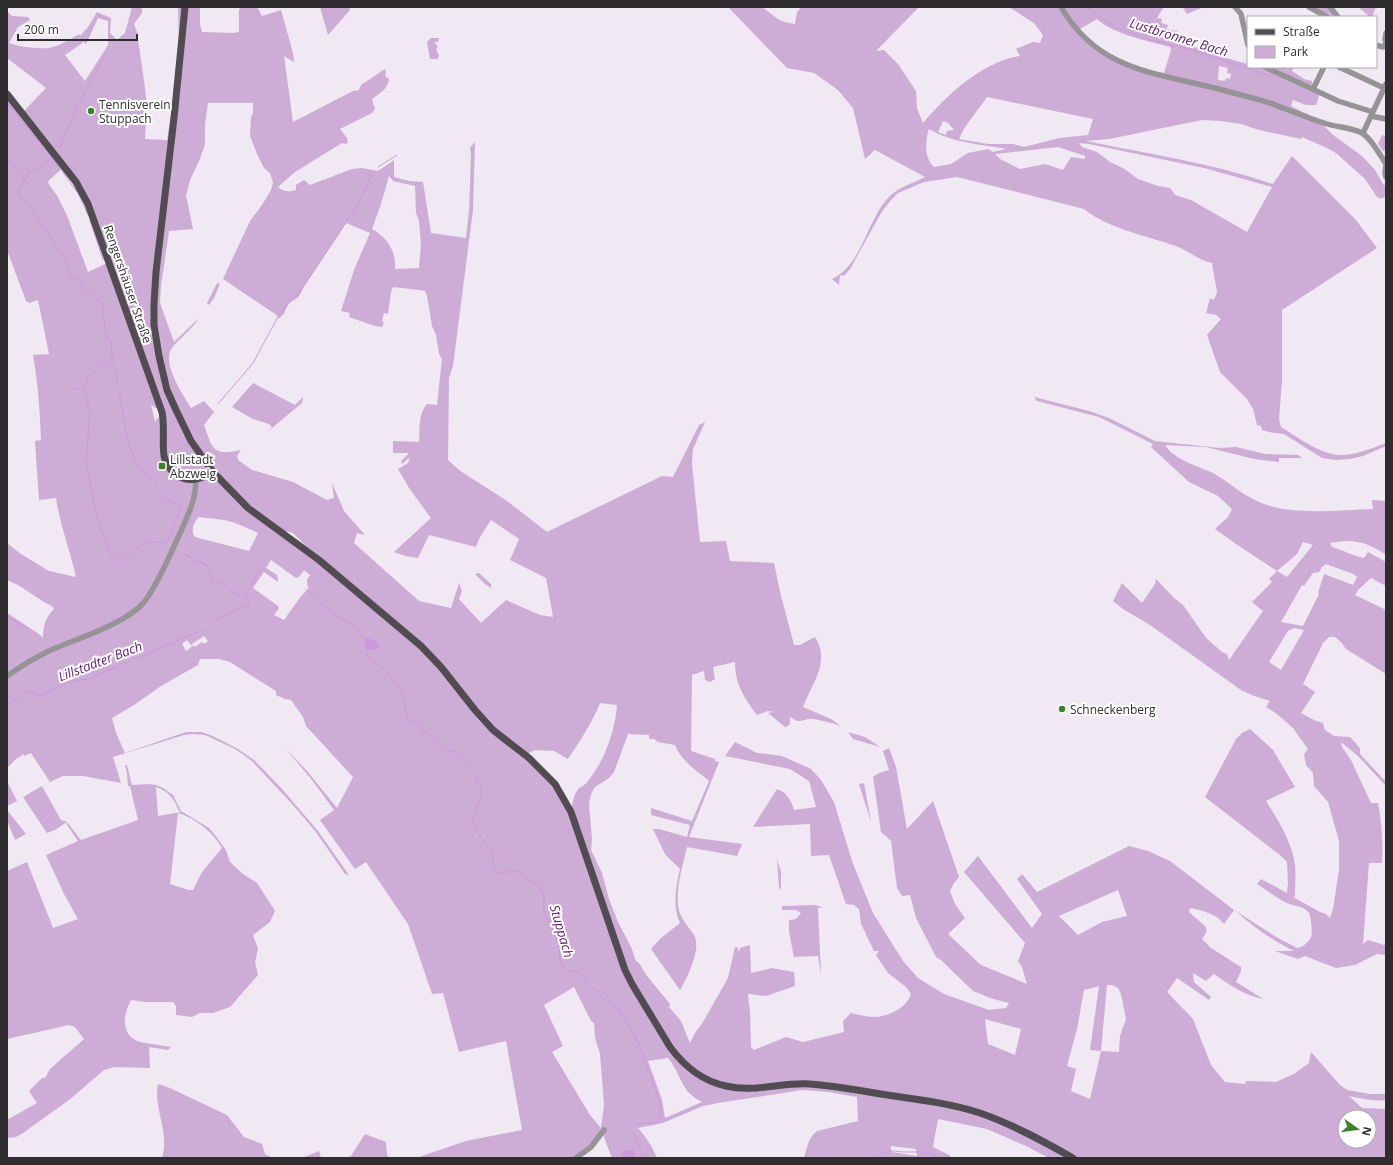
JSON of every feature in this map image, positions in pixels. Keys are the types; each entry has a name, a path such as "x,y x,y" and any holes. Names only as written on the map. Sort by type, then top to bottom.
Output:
{"main road":[{"path":"185,7 156,272 154,324 158,356 167,390 182,424 213,472 248,508 319,560 415,641 441,667 493,730 529,758 555,784 572,812 619,952 632,984 670,1047 677,1057 689,1068 704,1078 728,1087 748,1089 802,1084 823,1085 947,1104 978,1112 996,1119 1054,1147 1073,1158"},
{"name":"Rengershäuser Straße","path":"7,94 84,194 162,412 166,460 170,468 177,475 186,479 199,478"},
{"path":"199,478 204,470 201,453"},
{"path":"199,478 213,472"}],"street":[{"path":"1061,7 1072,24 1085,39 1104,53 1127,66 1161,76 1219,89 1268,103 1328,125 1363,133 1367,136 1386,164 1384,173 1386,177"},
{"path":"1235,7 1246,22 1247,34"},
{"path":"1309,7 1325,16"},
{"path":"1330,7 1337,16"},
{"path":"1377,45 1383,47 1386,44 1386,33"},
{"path":"1267,68 1338,101 1386,119"},
{"path":"1313,89 1324,68"},
{"path":"1341,68 1369,82 1385,86 1363,133"},
{"path":"7,676 48,651 118,621 142,604 155,584 190,510 196,494 199,478"},
{"path":"576,1158 591,1147 604,1130"}],"green space":[{"path":"132,7 142,7 142,13 134,24 137,32 145,88 147,109 145,139 167,140 179,41 178,7 200,7 200,24 202,32 233,33 239,32 239,10 241,7 257,7 262,16 281,10 293,53 294,62 284,56 293,122 353,91 359,90 361,85 385,69 385,76 389,79 388,83 383,91 372,99 375,109 372,113 340,129 347,138 348,143 342,143 295,172 278,187 284,191 296,190 296,185 304,180 310,185 352,169 362,168 378,171 394,160 394,177 409,181 423,182 431,233 466,238 469,211 470,148 475,142 473,210 453,366 449,378 448,460 459,470 507,501 547,532 662,476 673,477 699,425 705,422 693,449 692,464 700,542 726,541 730,561 774,563 794,645 800,645 815,637 821,655 821,664 803,707 831,719 841,726 815,719 797,721 790,717 790,723 785,727 768,713 774,712 768,711 757,715 741,690 735,670 735,662 713,667 715,679 710,682 705,680 704,671 692,675 691,751 715,759 715,761 719,762 689,837 742,844 737,856 687,847 679,883 678,905 682,917 694,935 696,947 693,963 680,990 651,949 661,938 680,923 675,903 680,869 665,854 653,829 659,829 687,837 690,825 651,815 651,808 692,821 709,781 685,761 675,745 649,739 649,735 628,734 614,772 609,778 595,787 591,794 589,804 592,839 591,850 602,873 609,899 618,922 631,947 636,961 670,1004 669,1007 681,1021 690,1043 728,978 735,947 737,947 739,952 740,948 750,945 751,973 772,968 794,972 795,986 766,996 748,994 751,1047 754,1050 786,1037 803,1042 844,1032 843,1021 851,1013 873,1017 887,1015 902,1007 909,999 911,994 906,987 888,973 876,955 879,951 874,951 861,924 859,909 854,905 846,904 829,855 811,856 810,824 753,827 777,789 784,792 794,810 816,807 809,781 790,769 725,756 735,742 757,753 782,756 811,769 821,780 834,802 853,864 873,913 903,961 918,978 944,994 989,1010 1006,1008 1009,1003 993,999 973,991 936,957 916,918 910,895 902,896 897,888 891,841 881,832 873,777 879,773 889,770 883,751 889,748 896,767 907,829 933,801 959,877 950,891 955,904 965,918 948,934 981,965 1027,984 1022,967 1018,961 1025,943 964,872 978,856 1032,928 1042,914 1017,879 1022,874 1037,892 1129,846 1148,851 1170,861 1234,910 1224,924 1213,915 1204,911 1190,908 1189,912 1205,926 1207,931 1202,939 1211,948 1241,967 1241,971 1236,982 1263,999 1231,986 1214,974 1206,981 1193,973 1194,982 1211,997 1209,1000 1177,978 1167,992 1193,1019 1211,1065 1225,1082 1245,1084 1246,1081 1276,1082 1294,1074 1309,1063 1311,1052 1340,1085 1347,1090 1370,1094 1386,1094 1386,1100 1367,1100 1349,1096 1362,1108 1386,1109 1386,1158 1049,1158 987,1129 938,1119 933,1147 952,1158 804,1158 810,1140 817,1131 858,1121 857,1097 828,1092 802,1090 703,1106 663,1123 638,1128 649,1142 657,1158 612,1158 602,1132 576,1158 416,1158 466,1141 522,1130 506,1041 459,1052 443,993 432,994 408,924 366,862 355,869 320,820 334,810 312,780 285,748 307,771 337,808 353,777 306,726 303,717 291,700 276,695 276,691 230,662 219,659 200,659 198,665 161,686 112,718 116,733 125,753 186,732 202,732 238,749 254,760 282,789 318,831 349,875 345,874 316,832 252,761 235,749 205,735 184,735 113,757 121,783 83,776 63,776 50,782 31,753 24,756 24,754 16,759 7,768 7,613 43,638 45,622 54,609 52,606 18,585 7,580 7,543 21,554 49,571 76,577 56,498 39,500 35,441 41,440 41,429 33,355 49,354 38,300 29,303 26,301 7,250 7,94 22,113 46,88 7,58 7,11 12,16 28,17 30,20 18,27 9,43 19,46 48,48 70,40 79,34 80,36 88,27 97,12 111,18 110,33 117,40 125,33","holes":["98,18 108,21 108,45 85,81 65,55 84,42 86,44","208,103 253,103 250,136 264,168 270,173 273,183 271,190 262,205 250,221 223,279 278,316 277,319 283,315 288,304 300,295 303,288 346,223 370,233 354,270 341,311 350,313 349,317 382,327 384,323 382,321 384,313 388,314 393,287 425,291 432,326 436,335 439,354 442,359 437,405 427,404 422,412 419,442 393,441 393,453 409,453 401,461 402,464 410,457 408,463 398,469 409,488 431,518 394,552 405,556 418,558 429,535 476,547 480,537 491,520 519,539 510,560 546,578 553,617 540,615 506,600 481,623 459,599 462,591 459,583 451,608 419,601 354,543 357,533 365,535 344,511 332,483 334,498 327,500 293,482 252,470 238,460 237,456 241,450 224,452 215,449 204,425 214,412 204,401 191,408 174,379 169,362 169,354 172,348 199,318 174,342 160,303 169,231 193,229 186,195 190,180 205,144 205,124","64,167 91,212 109,262 88,272 68,218 58,197 48,183 49,180","389,176 393,181 415,186 416,213 419,221 421,245 419,268 395,269 394,256 390,246 387,241 372,229","151,404 155,408 161,408 163,417 157,418 155,422","189,471 193,472 196,479 181,477","199,517 220,520 230,522 258,533 249,551 195,537 193,527","282,530 293,533 320,560","271,560 296,578 300,576 304,570 310,575 307,580 308,589 301,596 284,620 274,615 279,608 278,606 253,588 264,572 278,582 277,575 266,568","204,636 208,641 204,644 202,642 195,647 194,645 186,651 182,644 187,640 191,646","600,703 617,705 614,726 608,746 593,774 577,791 571,811 538,765 525,755 535,750 554,751 568,759 586,732","1118,890 1127,916 1102,922 1078,935 1059,916","1107,985 1112,985 1118,988 1121,994 1126,1019 1120,1036 1119,1052 1101,1051","1099,986 1090,1050 1101,1051 1090,1099 1071,1091 1076,1069 1067,1066 1077,1029 1084,990","574,987 591,1021 594,1023 595,1038 600,1054 604,1105 601,1128 590,1115 552,1052 563,1046 544,1005","985,1019 1021,1029 1015,1055 988,1044","668,1058 688,1092 702,1102 665,1118 662,1100 648,1061","891,1146 916,1149 917,1156 892,1152"]},
{"path":"320,7 349,7 350,10 328,35"},
{"path":"728,7 762,7 779,20 795,24 797,12 801,7 919,7 876,51 884,50 898,64 916,91 917,108 923,123 954,91 979,72 1006,59 1020,56 1016,49 1033,42 1040,43 1043,35 1034,23 1009,7 1164,7 1157,18 1162,19 1161,23 1168,25 1167,29 1177,31 1175,40 1177,41 1247,64 1247,68 1294,68 1292,71 1304,79 1312,81 1313,89 1320,93 1316,105 1306,105 1293,100 1291,106 1328,125 1324,126 1333,135 1362,156 1375,170 1383,184 1386,186 1386,196 1381,199 1377,197 1365,179 1336,153 1327,148 1302,137 1301,139 1259,130 1241,124 1202,120 1109,139 1086,141 1227,170 1273,184 1292,156 1356,220 1377,248 1282,310 1282,381 1279,419 1281,427 1310,445 1327,452 1348,455 1358,453 1386,442 1386,446 1363,456 1335,460 1322,458 1284,434 1262,430 1261,426 1257,425 1253,409 1247,399 1220,372 1207,335 1221,319 1216,315 1206,313 1210,298 1214,300 1217,292 1212,263 1202,260 1176,246 1128,231 1104,221 1093,216 1084,209 957,177 924,182 898,193 891,200 881,213 850,269 844,276 840,275 839,285 832,279 843,272 851,262 884,203 896,191 925,177 875,150 865,159 853,108 838,90 814,73 787,68","holes":["1097,19 1121,33 1170,47 1171,50 1164,73 1129,64 1108,52 1089,38 1080,29","1219,66 1228,68 1227,73 1231,74 1230,79 1226,78 1225,81 1218,80","987,97 1093,119 1088,135 1059,138 1024,147 1013,144 988,144 959,139","943,121 948,123 954,130 947,131 946,135 938,132","929,129 938,134 957,140 1006,149 993,152 988,149 968,153 951,164 934,167 928,159 926,149","1079,143 1204,168 1272,187 1247,232 1191,200 1175,195 1170,188 1158,186 1138,179 1123,168 1110,162 1097,152 1082,147","1058,147 1085,156 1085,159 1071,157 1063,170 1045,164 1020,169 1000,159 995,154"]},
{"path":"1181,7 1204,7 1187,14"},
{"path":"1309,7 1330,7 1337,16 1325,16"},
{"path":"1358,7 1376,7 1372,16 1369,16"},
{"path":"431,38 439,38 438,42 434,42 438,46 436,50 439,55 438,59 430,59 427,42"},
{"path":"1382,135 1386,136 1386,150 1383,151 1378,144"},
{"path":"217,283 220,284 209,305 207,303"},
{"path":"253,383 295,405 303,397 302,403 267,432 272,427 269,424 253,419 232,407"},
{"path":"1034,397 1089,411 1109,418 1155,441 1220,448 1236,447 1265,454 1298,455 1302,458 1279,458 1279,462 1254,459 1206,447 1165,445 1174,455 1211,472 1249,497 1268,505 1297,511 1328,511 1373,509 1372,500 1386,501 1386,555 1373,547 1360,542 1346,541 1330,543 1332,547 1356,556 1364,558 1368,552 1386,562 1386,586 1371,578 1355,595 1386,610 1386,674 1346,649 1335,637 1329,637 1323,643 1303,684 1315,692 1301,713 1323,723 1325,730 1334,736 1350,737 1360,748 1360,754 1386,782 1386,786 1358,756 1341,742 1342,747 1351,760 1371,803 1378,803 1382,833 1382,863 1369,863 1363,944 1368,940 1384,945 1386,944 1386,955 1377,954 1355,965 1336,968 1305,956 1298,959 1275,951 1294,951 1255,927 1234,910 1278,938 1297,948 1305,944 1311,937 1311,921 1310,915 1307,911 1283,901 1257,884 1261,879 1287,893 1287,862 1205,797 1236,739 1242,733 1250,729 1273,750 1295,787 1266,801 1284,832 1291,848 1295,865 1295,897 1291,896 1326,914 1330,918 1333,909 1339,870 1339,841 1328,802 1314,786 1313,773 1306,765 1304,754 1308,749 1293,728 1277,714 1266,707 1270,701 1241,690 1150,625 1123,609 1113,601 1122,583 1142,603 1155,584 1156,579 1174,598 1183,605 1206,638 1222,652 1227,654 1229,660 1263,611 1252,602 1272,582 1269,579 1277,571 1215,529 1228,517 1232,509 1218,496 1189,482 1151,447 1153,444 1099,417 1037,401","holes":["1303,542 1313,545 1287,577 1277,571 1297,554","1326,564 1353,574 1357,577 1353,585 1324,574 1318,593 1319,594 1303,626 1281,622 1302,585 1304,586 1313,573 1319,572","1294,628 1304,630 1281,670 1269,662 1288,631"]},
{"path":"479,573 491,584 491,588 475,574"},
{"path":"848,732 865,737 880,747 853,739"},
{"path":"125,765 127,765 132,785 148,784 163,788 173,795 181,811 209,828 226,850 230,862 243,874 257,883 275,911 270,922 253,935 258,949 255,962 258,975 230,1007 213,1013 200,1013 192,1017 176,1015 176,1006 173,1002 145,1002 131,1000 125,1018 126,1030 129,1035 140,1042 171,1047 168,1050 149,1047 150,1068 114,1067 104,1070 69,1100 23,1133 16,1137 7,1138 7,1120 37,1103 29,1091 42,1078 45,1078 50,1069 84,1039 75,1027 69,1025 7,1039 7,871 27,862 53,928 78,919 64,894 46,855 78,841 67,825 67,822 81,840 138,820 130,786 128,786","holes":["156,787 170,795 178,810 181,812 158,816","178,813 191,818 203,826 214,836 222,848 202,872 193,890 188,890 170,884"]},
{"path":"7,781 17,801 7,806"},
{"path":"864,783 871,822 859,784"},
{"path":"42,786 61,820 67,822 55,830 47,833 23,797"},
{"path":"7,810 26,834 15,840 7,821"},
{"path":"777,859 781,872 781,890 779,887"},
{"path":"816,905 823,908 818,908 821,975 818,956 794,957 789,932 789,920 796,919 801,913 796,910 782,910 782,906"},
{"path":"158,1084 170,1088 227,1115 244,1137 262,1144 265,1154 273,1158 162,1158 164,1139 157,1093"},
{"path":"365,1134 386,1142 387,1155 389,1158 345,1158 351,1156"},
{"path":"319,1151 321,1158 302,1158 304,1157"}],"shaded area":[{"path":"364,637 376,641 380,646 376,650 366,650"},
{"path":"624,1150 634,1151 635,1158 624,1158 622,1154"}],"waterway":[{"name":"Lustbronner Bach","path":"1086,7 1115,27 1147,39 1192,50 1271,76"},
{"path":"60,147 79,103 105,56"},
{"path":"7,103 38,142"},
{"path":"46,150 58,167"},
{"path":"378,167 397,155"},
{"name":"Stuppach","path":"7,158 19,174"},
{"path":"24,180 27,175 52,159"},
{"path":"67,165 81,183"},
{"path":"62,171 79,195 88,215"},
{"path":"218,404 253,363 280,313 301,290 357,206 372,175"},
{"path":"23,179 24,181 18,190 18,194 28,205 47,231 55,245 63,254 71,278 78,279 81,286 102,303 106,335 111,343 112,357 118,383"},
{"path":"90,220 103,260"},
{"path":"112,357 88,377 84,389 90,412 86,462 97,519 112,556 120,563 143,543 167,543 181,507 166,498 155,485"},
{"path":"70,389 84,389"},
{"path":"119,390 126,433 131,450 137,463 150,479"},
{"path":"183,554 208,566 213,581 221,583 239,596 246,594 260,569"},
{"path":"305,589 332,613 354,626 363,637"},
{"path":"213,622 249,604 246,594"},
{"path":"7,616 26,628"},
{"name":"Lillstadter Bach","path":"7,706 28,690 37,696 68,682 88,679 205,629"},
{"name":"Stuppach","path":"367,655 388,673 402,692 408,718 419,724 423,732 428,733 439,746 454,752 476,776 482,793 472,820 477,832 492,852 494,866 498,873 517,871 529,881 539,886 544,895 544,911 559,945 560,962 566,970 581,973 590,986 595,990 603,992 623,1016 640,1046 660,1103 661,1116 654,1123 635,1124"},
{"name":"Stuppach","path":"634,1134 644,1158"},
{"path":"879,1158 881,1153 892,1151 923,1152 940,1158"}],"place":[{"name":"Tennisverein Stuppach","path":"91,111"},
{"name":"Lillstadt Abzweig","path":"162,466"},
{"name":"Schneckenberg","path":"1062,709"}]}
